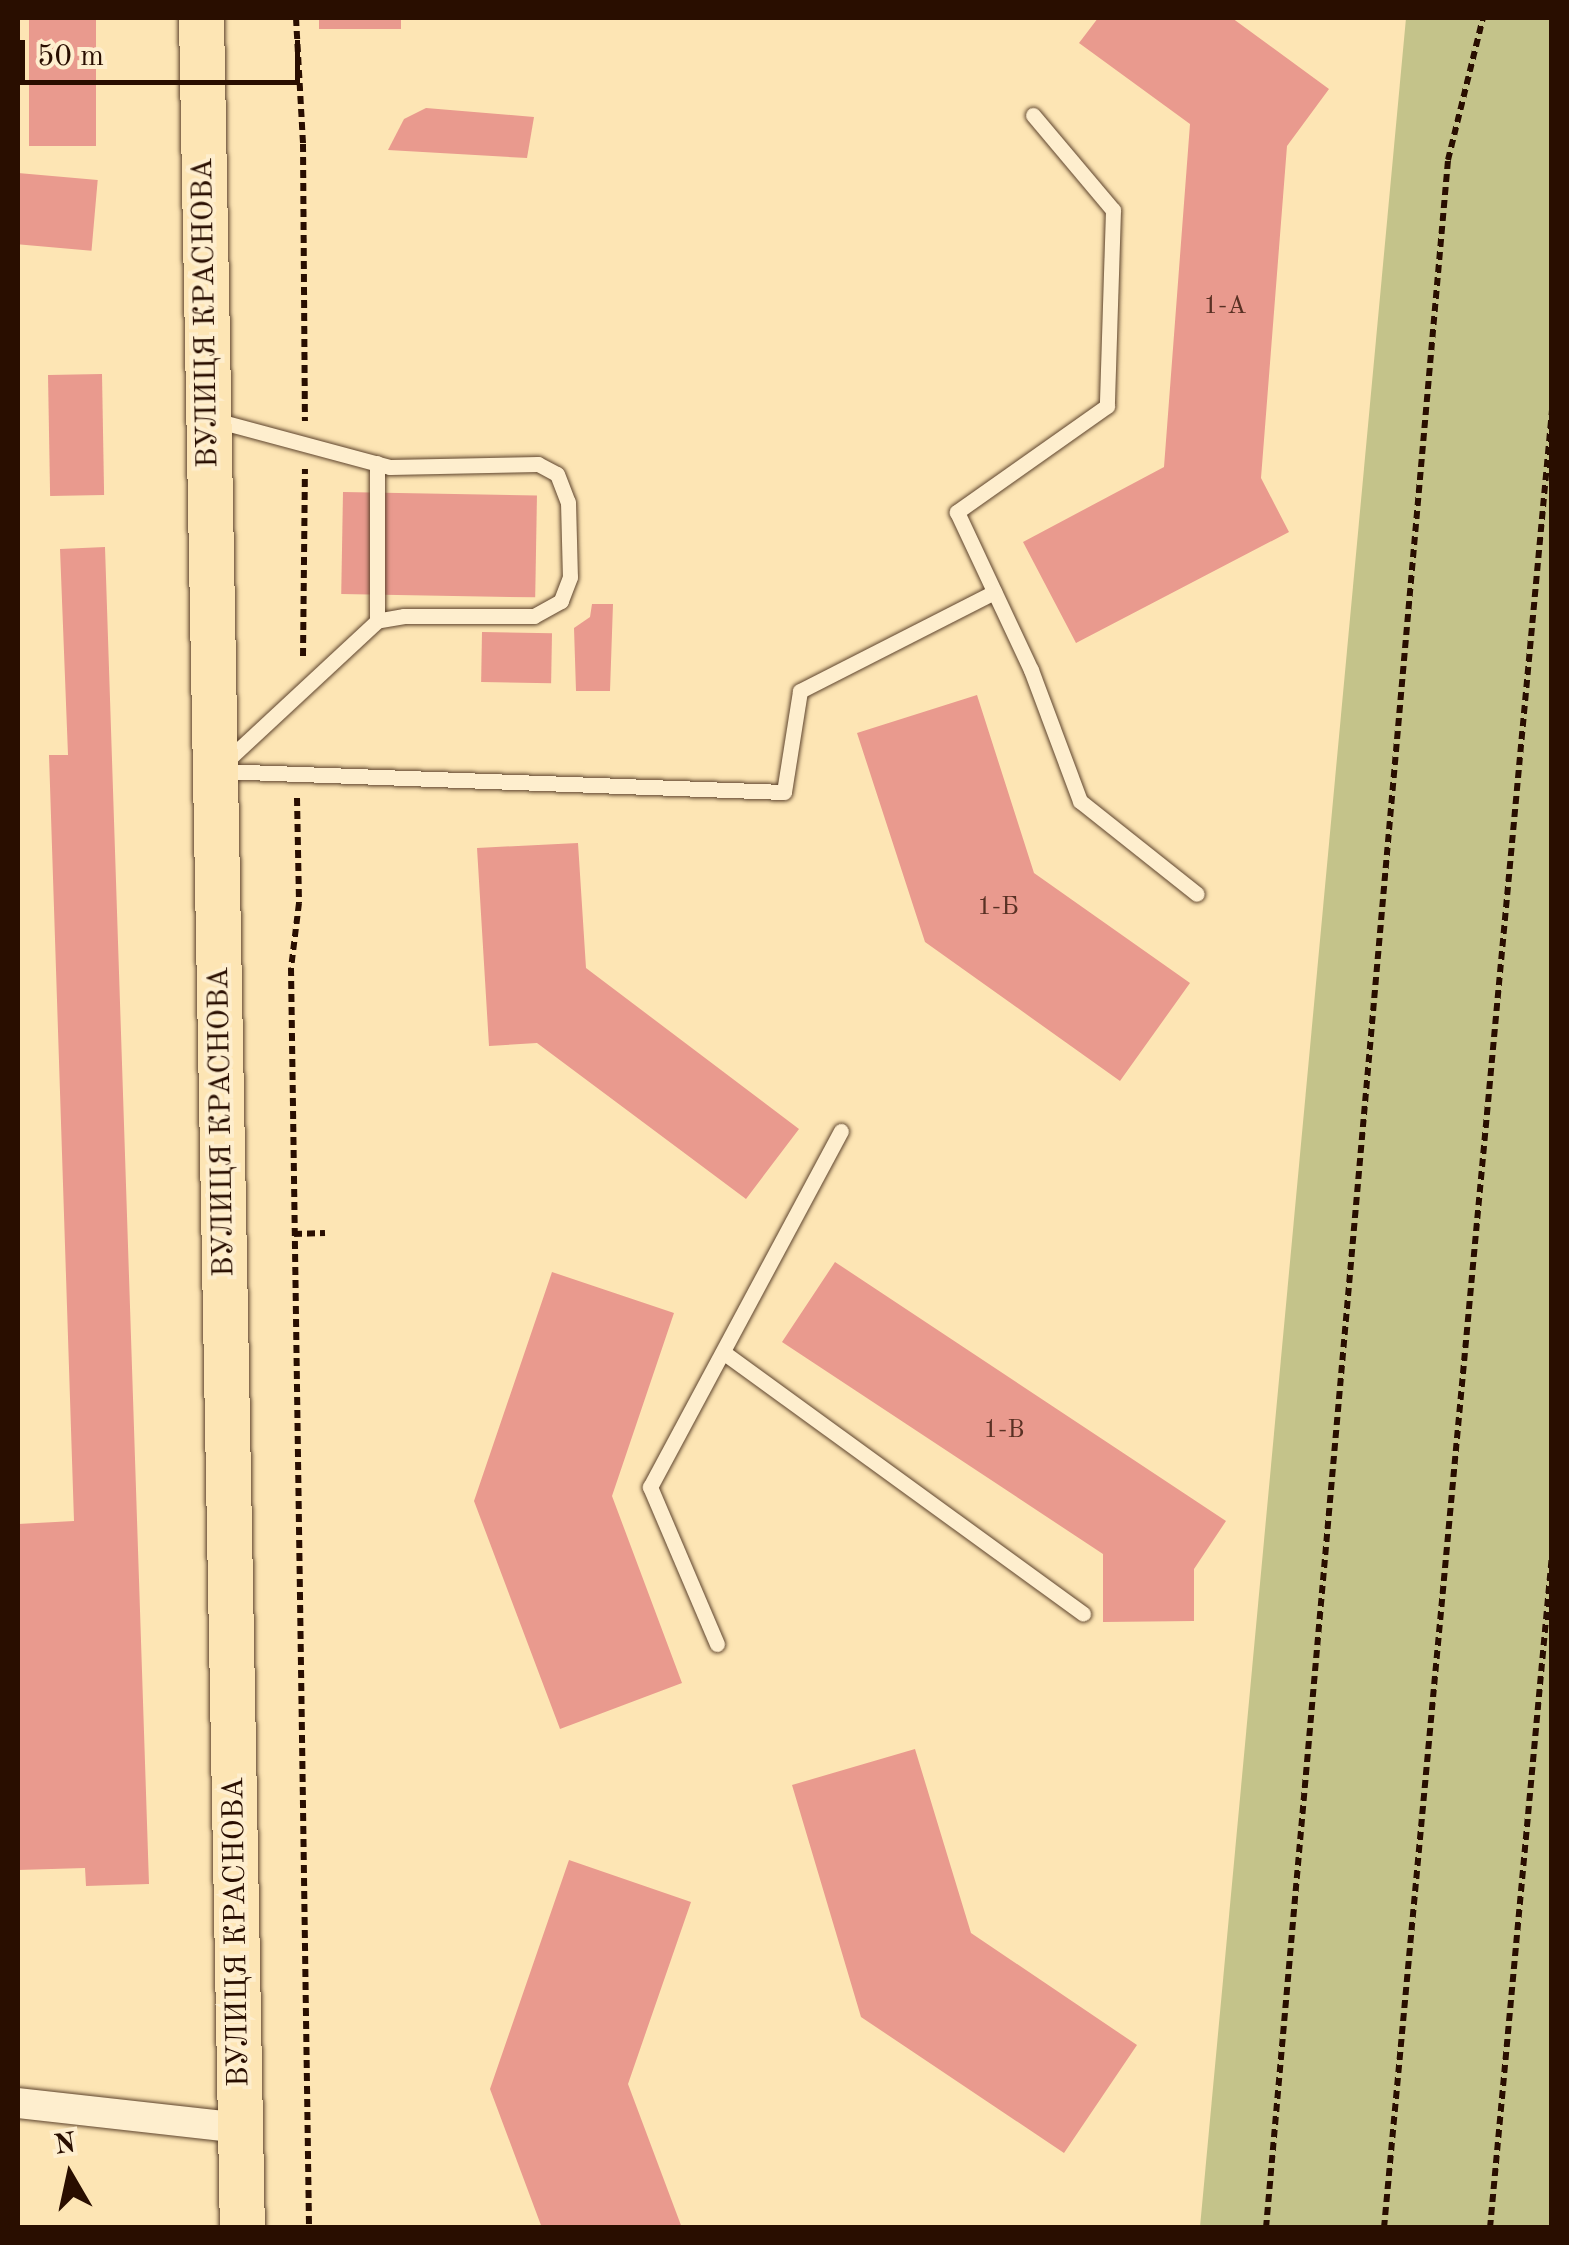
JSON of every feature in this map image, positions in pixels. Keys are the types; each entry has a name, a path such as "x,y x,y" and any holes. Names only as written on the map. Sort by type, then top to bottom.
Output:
{"main road":[{"name":"ВУЛИЦЯ КРАСНОВА","path":"201,18 242,2228"}],"street":[{"path":"18,2103 240,2128"}],"lane":[{"path":"1033,116 1113,210 1107,406 957,512 1031,670 1080,801 1197,894"},
{"path":"208,418 378,463 538,464 558,474 568,502 570,577 562,602 534,616 404,616 377,620 215,771"},
{"path":"377,620 378,463"},
{"path":"215,771 781,796 800,691 994,592"},
{"path":"717,1644 650,1487 841,1131"},
{"path":"723,1352 1083,1614"}],"path":[{"path":"296,18 303,144 302,693"},
{"path":"1266,2228 1448,160 1484,18"},
{"path":"1384,2228 1552,409"},
{"path":"296,784 299,903 291,968 309,2228"},
{"path":"294,1234 325,1232"},
{"path":"1490,2228 1552,1555"}],"shaded area":[{"path":"1406,18 1551,18 1551,2227 1200,2227"}],"building":[{"path":"29,18 96,18 96,146 29,146"},
{"path":"319,18 401,18 401,29 319,29"},
{"path":"1098,18 1232,18 1329,89 1287,146 1261,478 1289,532 1076,643 1023,542 1164,467 1190,124 1079,43"},
{"path":"426,108 534,117 527,158 388,150 404,119"},
{"path":"18,173 98,180 92,251 18,244"},
{"path":"102,374 104,495 50,496 48,375"},
{"path":"343,492 537,495 535,597 341,594"},
{"path":"105,547 149,1884 86,1886 85,1868 18,1870 18,1524 74,1521 49,755 68,755 60,549"},
{"path":"592,604 613,604 610,691 576,691 574,628 590,617"},
{"path":"482,632 552,633 551,683 481,682"},
{"path":"977,695 1034,873 1190,983 1120,1081 925,942 857,733"},
{"path":"578,843 586,968 799,1129 746,1199 537,1043 489,1046 477,848"},
{"path":"835,1262 1226,1521 1194,1569 1194,1621 1103,1622 1103,1554 782,1342"},
{"path":"552,1272 674,1313 612,1496 682,1683 560,1729 474,1501"},
{"path":"915,1749 971,1933 1137,2045 1064,2153 861,2017 792,1785"},
{"path":"569,1860 691,1902 628,2084 682,2228 542,2228 490,2089"}]}
